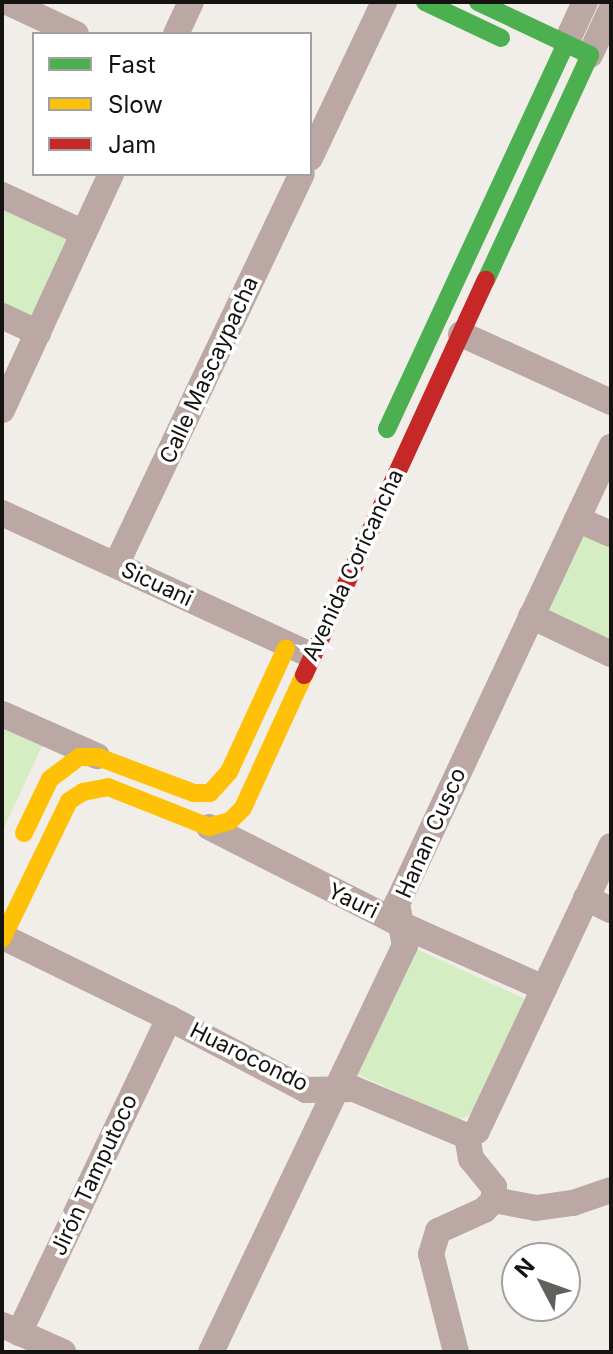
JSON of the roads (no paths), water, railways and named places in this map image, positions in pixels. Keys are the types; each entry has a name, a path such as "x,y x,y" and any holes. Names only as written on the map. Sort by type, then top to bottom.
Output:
{"street":[{"path":"7,2 72,32"},
{"path":"177,32 191,2"},
{"path":"312,154 384,2"},
{"path":"425,2 517,45"},
{"path":"478,2 555,55 585,65"},
{"name":"Avenida Coricancha","path":"382,441 555,55 585,2"},
{"name":"Avenida Coricancha","path":"98,757 194,793 210,793 229,772 461,334 610,16"},
{"path":"2,410 110,176"},
{"name":"Calle Mascaypacha","path":"116,565 301,176"},
{"path":"2,195 84,233"},
{"path":"2,316 38,333"},
{"path":"461,334 611,402"},
{"name":"Hanan Cusco","path":"211,1352 333,1090 405,946 397,904 611,447"},
{"name":"Sicuani","path":"2,513 298,643"},
{"path":"577,519 611,534"},
{"path":"531,616 611,654"},
{"name":"Avenida Coricancha","path":"209,827 230,821 243,808 298,643"},
{"path":"2,714 98,757"},
{"path":"16,851 50,779 79,757 98,757"},
{"path":"2,938 69,801 83,792 108,787 209,827"},
{"name":"Yauri","path":"209,827 400,924 544,988"},
{"path":"456,1352 431,1254 438,1231 484,1210 494,1200 494,1187 471,1159 467,1136 477,1131 611,846"},
{"path":"586,898 611,910"},
{"name":"Huarocondo","path":"2,938 169,1018 306,1090 354,1089 467,1136"},
{"name":"Jirón Tamputoco","path":"10,1329 169,1018"},
{"path":"494,1200 536,1208 573,1203 611,1190"},
{"path":"10,1329 63,1352"}]}
